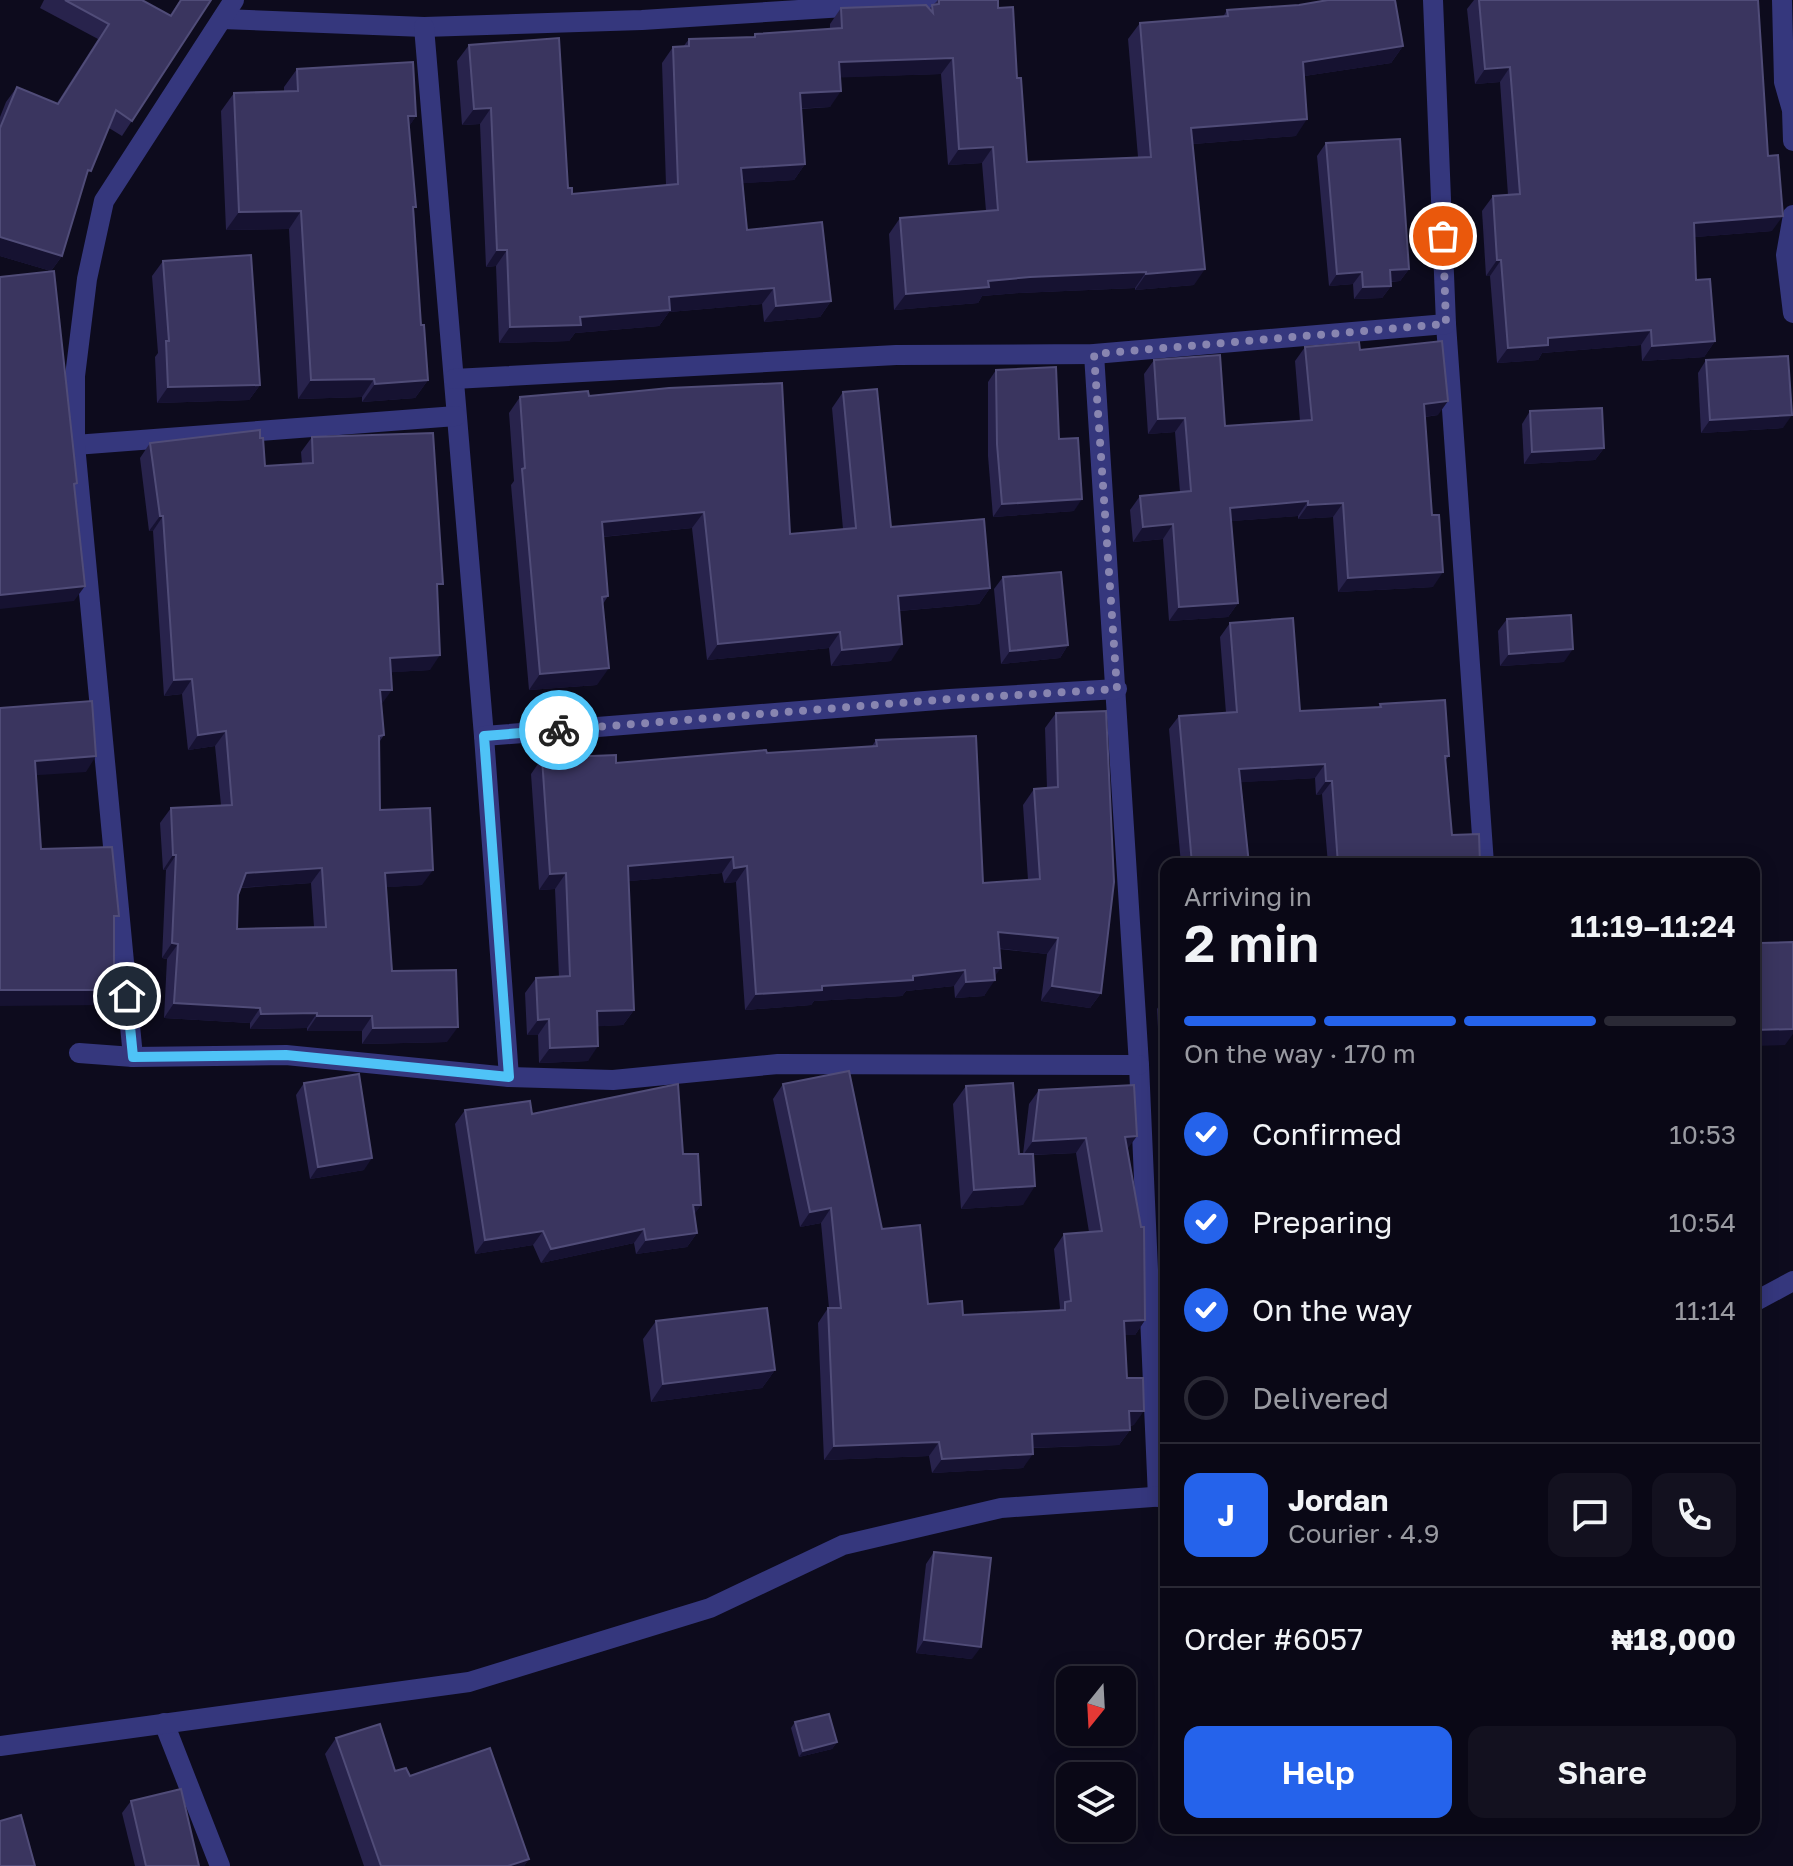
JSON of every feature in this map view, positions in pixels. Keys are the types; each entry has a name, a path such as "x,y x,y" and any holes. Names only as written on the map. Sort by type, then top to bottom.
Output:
{"street":[{"path":"133,1057 75,445 75,376 87,279 104,201 234,0"},
{"path":"222,19 424,27 642,20 876,2 955,0"},
{"path":"1433,0 1446,324 1484,858"},
{"path":"1782,0 1784,82 1792,110 1793,141"},
{"path":"424,27 484,736 509,1077"},
{"path":"1793,215 1786,255 1793,313"},
{"path":"454,379 896,355 1094,354 1446,324"},
{"path":"1094,354 1117,689 1160,1459"},
{"path":"75,445 456,416"},
{"path":"484,736 1117,689"},
{"path":"79,1053 133,1057 286,1055 509,1077 613,1080 778,1064 1139,1065"},
{"path":"1760,1299 1793,1281"},
{"path":"0,1746 469,1682 710,1608 843,1545 1001,1508 1160,1496"},
{"path":"164,1723 220,1866"}],"building":[{"path":"65,0 142,0 171,16 181,0 211,0 132,121 116,110 91,171 88,170 62,256 0,237 0,128 17,87 58,104 109,24"},
{"path":"939,0 998,0 998,8 1013,7 1017,78 1021,78 1027,162 1151,157 1140,23 1228,16 1227,10 1328,0 1395,0 1403,46 1303,62 1307,119 1191,128 1205,269 1030,277 988,281 989,287 906,294 900,218 998,210 993,147 959,149 953,58 839,62 841,91 800,93 805,164 741,168 747,230 822,222 831,301 776,306 774,288 669,297 670,310 580,317 581,325 510,327 507,250 497,250 491,108 474,109 469,45 559,38 568,188 572,188 572,194 678,184 673,47 689,46 689,39 755,37 755,34 842,28 841,8 926,5 933,13 932,5 939,4"},
{"path":"1479,0 1758,0 1768,156 1778,155 1783,216 1694,223 1696,280 1710,279 1715,341 1652,346 1651,330 1548,338 1548,345 1508,348 1493,196 1520,194 1510,67 1485,69"},
{"path":"413,62 416,116 408,116 421,325 424,325 428,380 375,384 374,379 311,380 301,211 239,212 234,93 298,91 297,69"},
{"path":"1400,139 1409,269 1390,270 1391,286 1363,287 1362,272 1337,274 1326,143"},
{"path":"251,255 260,385 168,387 166,341 169,341 163,261"},
{"path":"54,271 85,586 0,595 0,277"},
{"path":"1442,341 1448,401 1424,404 1432,515 1439,515 1443,572 1348,578 1343,503 1308,505 1308,501 1230,508 1238,603 1179,607 1173,524 1143,527 1140,496 1191,491 1185,418 1158,419 1154,360 1220,355 1225,426 1312,420 1305,347 1359,342 1360,350"},
{"path":"1788,356 1792,415 1710,420 1706,360"},
{"path":"1056,367 1059,439 1078,438 1082,499 1002,504 996,370"},
{"path":"782,383 790,534 856,528 843,392 877,389 891,527 984,519 990,588 898,596 902,644 842,650 840,632 718,644 704,512 602,522 608,596 602,597 609,668 540,674 522,469 525,468 520,397 588,391 589,396 669,388"},
{"path":"1602,408 1604,448 1532,452 1530,411"},
{"path":"260,430 265,466 313,463 312,437 433,433 443,584 437,584 440,655 390,658 392,690 380,690 384,735 379,736 380,810 430,808 433,870 385,873 392,971 456,970 458,1027 373,1028 372,1016 261,1014 260,1008 174,1003 178,944 172,943 176,855 173,855 171,808 232,805 226,731 198,735 192,679 174,680 163,516 160,516 150,443","holes":["322,868 326,927 237,929 238,895 246,873"]},
{"path":"1061,572 1068,645 1010,651 1003,577"},
{"path":"1571,615 1573,649 1509,654 1507,619"},
{"path":"1293,618 1300,711 1445,700 1449,756 1445,756 1452,835 1479,834 1480,858 1338,858 1332,781 1326,781 1325,764 1239,769 1248,858 1191,858 1179,716 1237,712 1230,623"},
{"path":"92,701 96,756 35,761 41,849 112,847 119,916 114,916 114,990 0,990 0,708"},
{"path":"1106,711 1114,882 1101,993 1052,986 1058,938 998,932 1001,968 994,968 995,980 966,982 965,970 913,976 913,980 756,994 747,866 734,868 733,857 628,866 634,1010 597,1011 598,1046 550,1048 549,1019 538,1020 536,978 570,976 566,873 550,874 542,758 616,755 616,763 766,750 767,753 877,746 876,740 976,736 983,883 1040,879 1034,789 1058,787 1056,713"},
{"path":"1793,942 1793,1029 1760,1030 1760,943"},
{"path":"849,1071 882,1229 920,1225 928,1304 962,1301 963,1315 1065,1310 1065,1302 1071,1301 1064,1234 1102,1231 1086,1138 1033,1141 1039,1090 1134,1085 1137,1136 1125,1137 1141,1227 1144,1227 1145,1320 1124,1321 1127,1378 1143,1378 1144,1411 1129,1411 1130,1430 1032,1434 1033,1454 942,1459 939,1442 834,1446 828,1308 841,1308 831,1208 810,1212 783,1084"},
{"path":"359,1074 372,1158 318,1167 304,1083"},
{"path":"1013,1083 1019,1154 1033,1154 1035,1186 974,1190 966,1086"},
{"path":"678,1084 683,1154 698,1154 701,1205 693,1205 697,1233 646,1240 644,1229 551,1249 543,1231 485,1240 465,1110 530,1101 532,1114"},
{"path":"767,1308 775,1370 663,1384 656,1321"},
{"path":"934,1552 991,1558 981,1647 924,1640"},
{"path":"829,1714 837,1742 803,1751 795,1722"},
{"path":"380,1724 395,1771 406,1768 410,1776 490,1748 529,1859 508,1866 381,1866 336,1738"},
{"path":"181,1789 199,1866 146,1866 131,1801"},
{"path":"21,1815 35,1866 0,1866 0,1821"}],"way so far":[{"path":"559,730 1117,689 1094,354 1446,324 1443,236"}],"route":[{"path":"127,996 133,1057 286,1055 509,1077 484,736 559,730"}]}
